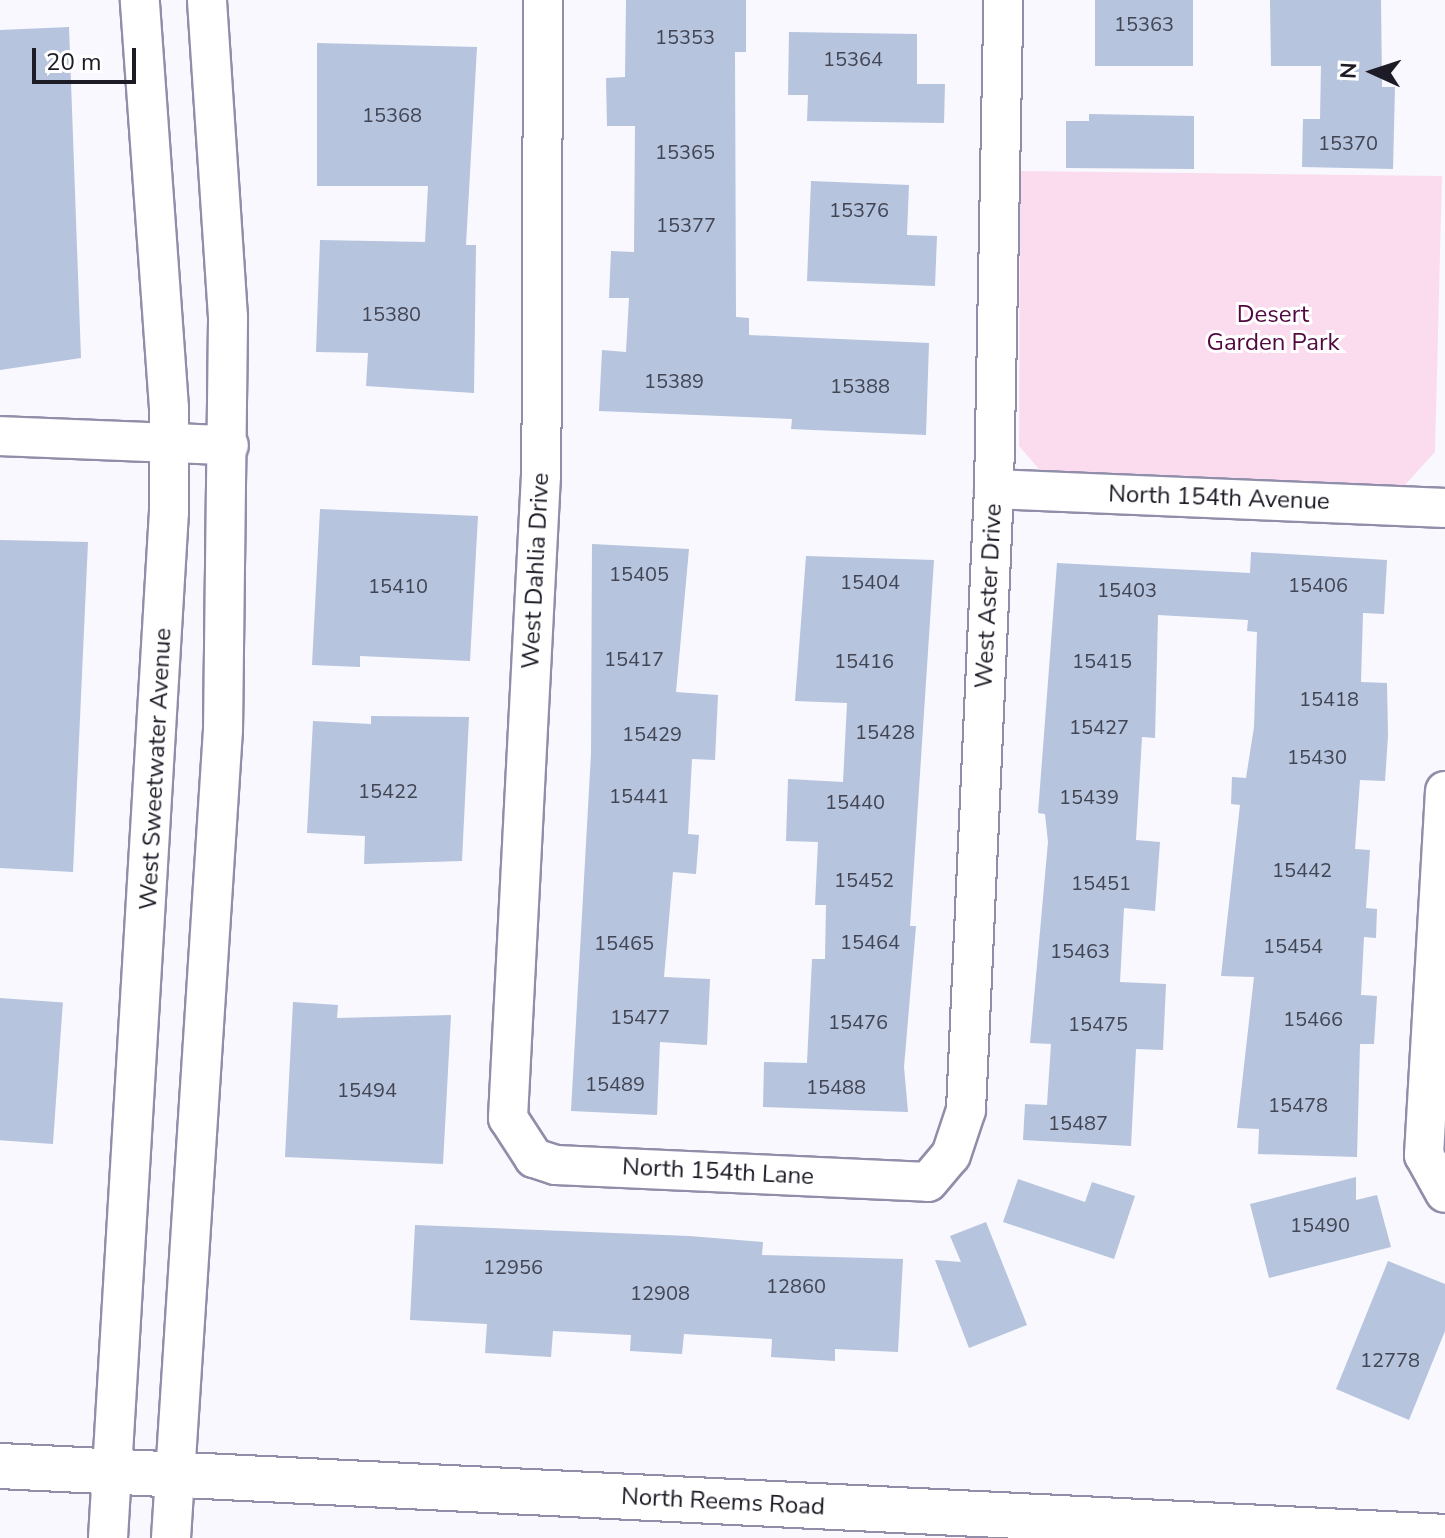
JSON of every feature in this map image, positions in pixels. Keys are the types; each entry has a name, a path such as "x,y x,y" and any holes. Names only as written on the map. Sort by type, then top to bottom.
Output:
{"main road":[{"name":"North Reems Road","path":"0,1466 1445,1537"}],"street":[{"name":"West Sweetwater Avenue","path":"108,1538 159,731 169,443 140,0"},
{"path":"171,1538 223,730 229,445 224,194 207,0"},
{"name":"West Dahlia Drive","path":"517,1139 508,1118 541,475 543,0"},
{"name":"West Aster Drive","path":"928,1182 951,1155 966,1110 994,489 1003,0"},
{"path":"0,436 229,445"},
{"name":"North 154th Avenue","path":"994,489 1445,508"},
{"path":"1441,1190 1424,1155 1445,791"},
{"name":"North 154th Lane","path":"517,1139 534,1158 556,1165 928,1182"}],"green space":[{"name":"Desert Garden Park","path":"1020,171 1442,176 1435,452 1403,487 1044,475 1019,446"}],"building":[{"path":"626,0 746,0 746,52 735,52 736,317 749,318 749,335 929,343 926,435 791,429 792,419 599,411 602,350 626,352 629,298 609,298 611,251 634,252 635,126 607,126 606,78 625,77"},
{"path":"1095,0 1193,0 1193,66 1095,66"},
{"path":"1270,0 1381,0 1382,87 1395,87 1393,169 1302,167 1303,119 1320,119 1321,66 1271,66"},
{"path":"69,27 81,358 0,370 0,30"},
{"path":"789,32 917,34 917,84 945,84 944,123 807,121 808,95 788,95"},
{"path":"317,43 477,47 466,245 476,245 474,393 366,386 368,353 316,352 320,240 425,242 428,186 317,186"},
{"path":"1089,114 1194,116 1194,169 1066,168 1066,121 1089,121"},
{"path":"811,181 909,185 907,235 937,236 935,286 807,281"},
{"path":"320,509 478,516 470,661 360,656 360,667 312,665"},
{"path":"0,540 88,542 73,872 0,868"},
{"path":"592,544 689,549 676,692 718,695 715,760 692,759 688,834 699,835 696,874 673,872 664,977 710,979 707,1045 660,1042 657,1115 571,1111 591,754"},
{"path":"1251,552 1387,560 1384,614 1363,613 1361,682 1387,683 1388,736 1385,781 1360,780 1355,849 1370,850 1366,908 1377,909 1376,938 1364,937 1361,995 1377,996 1374,1044 1360,1044 1357,1157 1258,1154 1259,1129 1237,1128 1254,977 1221,976 1240,805 1231,804 1232,777 1246,778 1254,727 1257,632 1247,631 1248,620 1158,615 1155,738 1142,737 1136,840 1160,842 1155,911 1124,908 1120,982 1166,984 1163,1050 1136,1049 1131,1146 1023,1140 1025,1104 1047,1105 1051,1044 1030,1043 1048,842 1045,814 1038,813 1057,563 1250,573"},
{"path":"806,556 934,560 910,926 916,926 904,1067 908,1112 763,1107 764,1062 807,1063 812,959 825,959 826,905 815,905 818,842 786,841 788,779 843,782 847,703 795,701"},
{"path":"371,716 469,717 462,861 364,864 365,836 307,833 313,721 371,724"},
{"path":"0,998 63,1002 53,1144 0,1140"},
{"path":"293,1002 338,1005 337,1018 451,1015 443,1164 285,1157"},
{"path":"1356,1177 1356,1200 1377,1195 1391,1247 1269,1278 1250,1204"},
{"path":"1018,1179 1085,1202 1092,1182 1135,1196 1114,1259 1003,1222"},
{"path":"986,1222 1027,1325 969,1348 935,1260 961,1262 950,1236"},
{"path":"415,1225 689,1236 763,1242 762,1255 903,1259 898,1352 835,1349 835,1361 771,1357 772,1339 684,1334 682,1354 630,1351 631,1335 553,1331 551,1357 485,1353 487,1324 410,1320"},
{"path":"1388,1261 1445,1284 1445,1331 1409,1420 1336,1389"}]}
